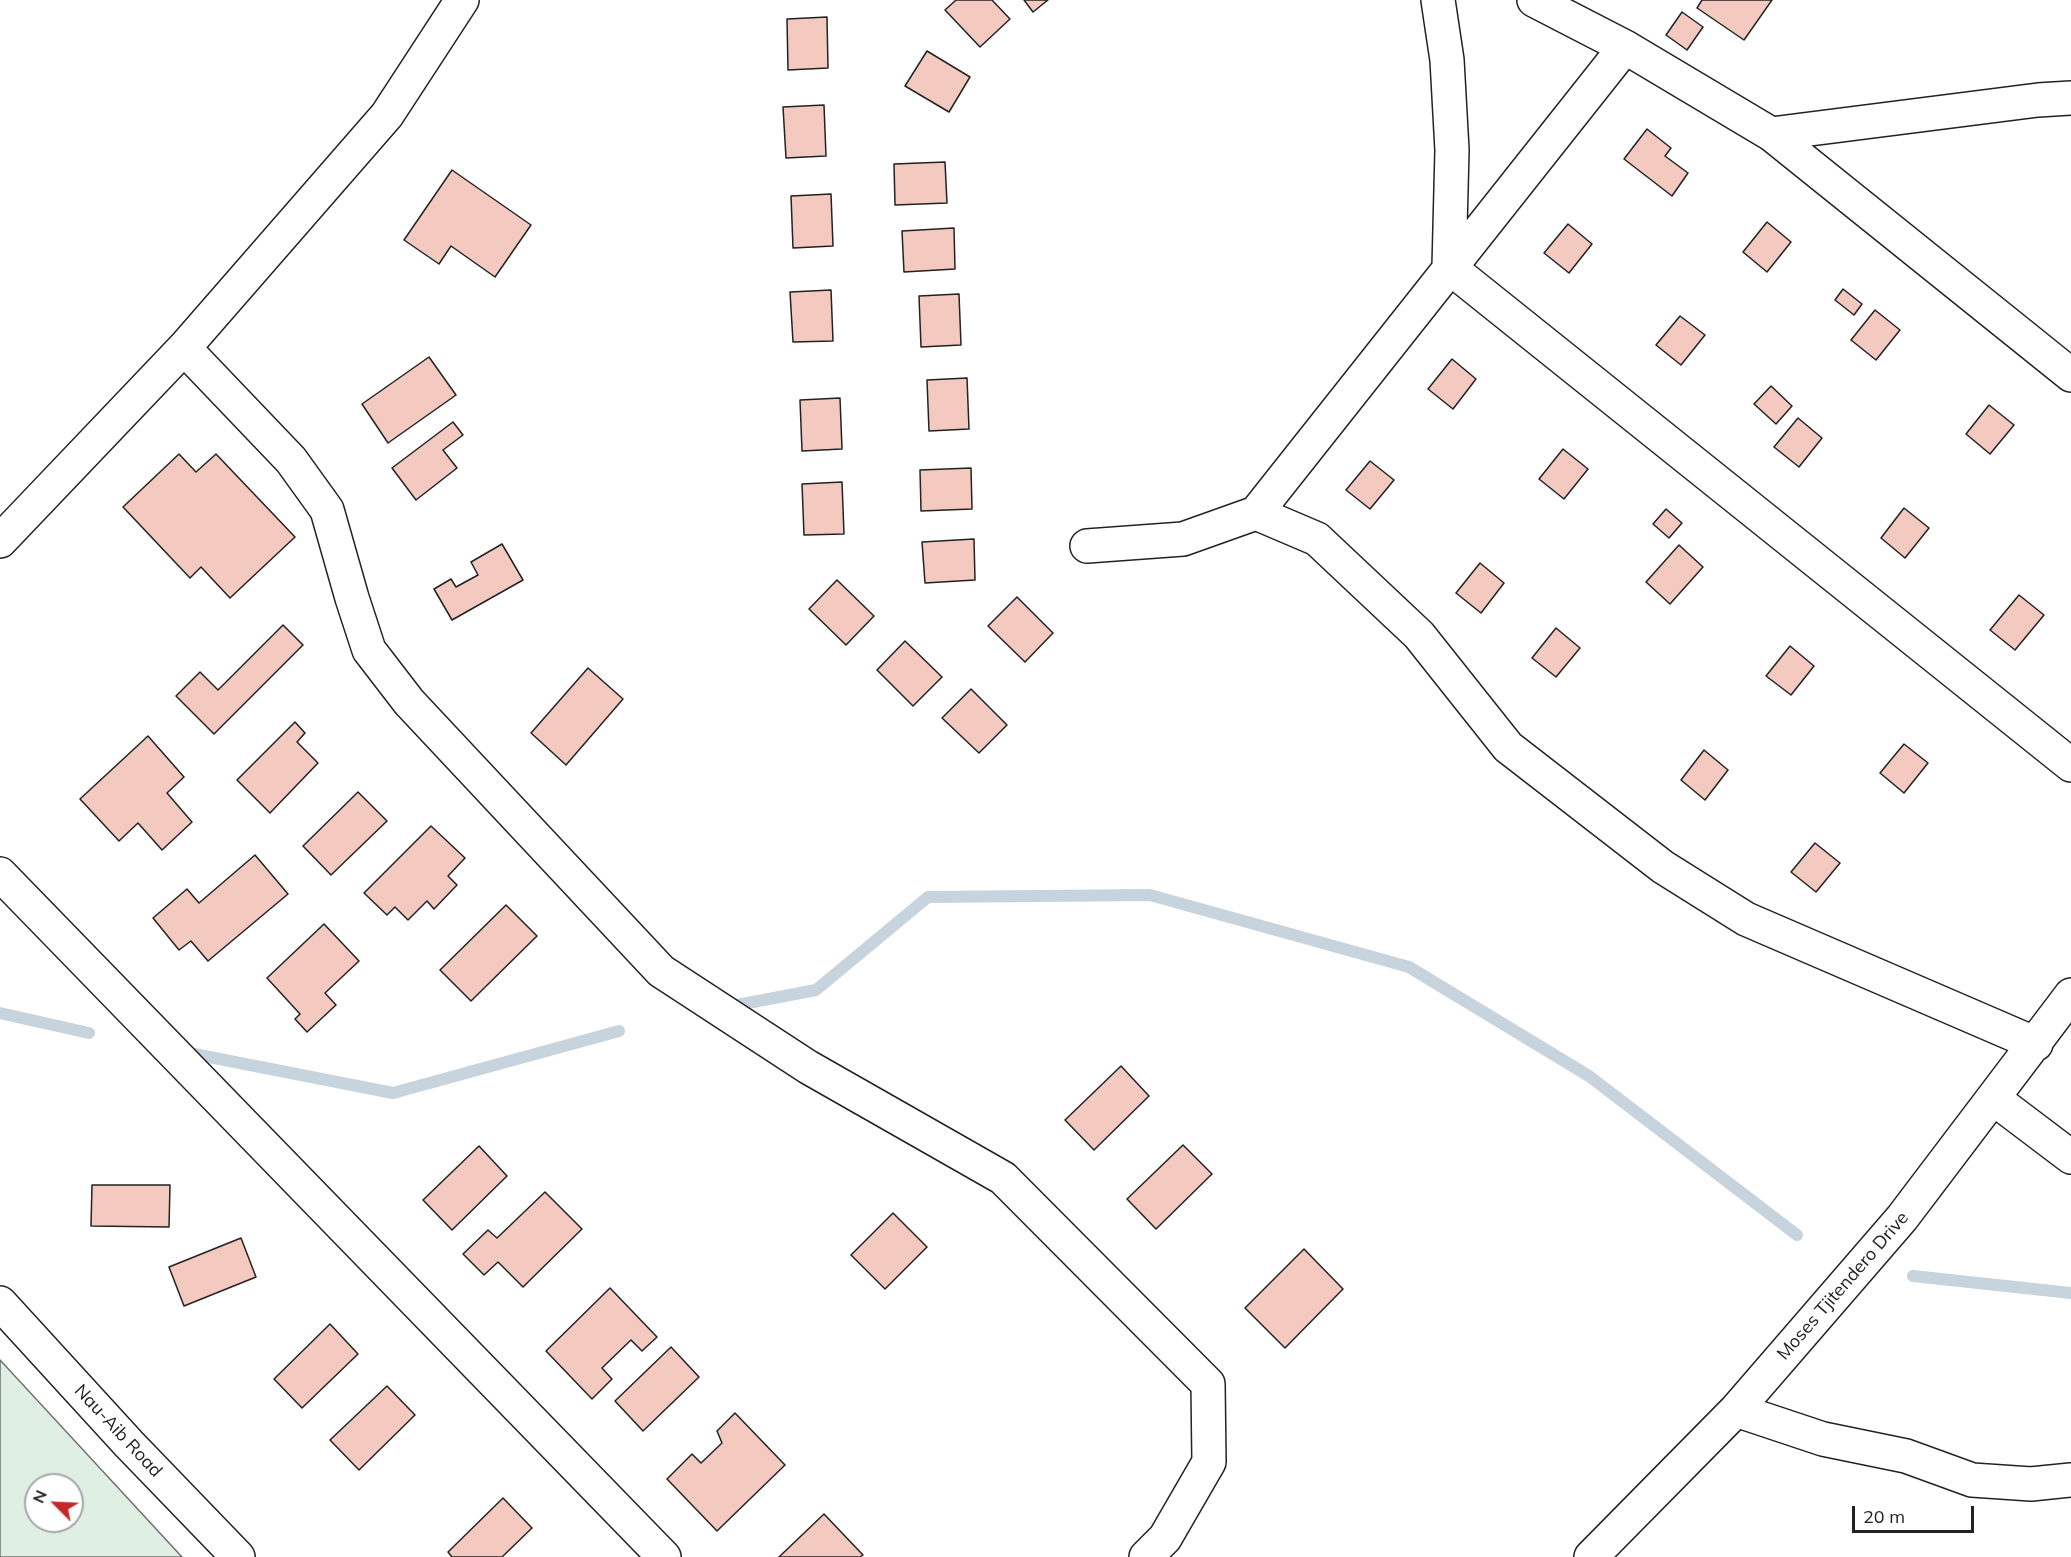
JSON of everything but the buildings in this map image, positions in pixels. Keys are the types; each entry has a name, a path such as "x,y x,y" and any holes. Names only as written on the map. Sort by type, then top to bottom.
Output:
{"street":[{"path":"1438,0 1447,60 1452,150 1449,267"},
{"path":"1534,0 1625,47 1771,134 2071,375"},
{"path":"0,541 184,348 387,115 455,3"},
{"path":"1087,546 1183,539 1256,513 1625,47"},
{"path":"1771,134 2038,100 2071,98"},
{"path":"1449,267 2071,765"},
{"path":"184,348 291,460 327,510 369,650 409,702 661,971 808,1067 1003,1178 1208,1384 1209,1462 1165,1538 1146,1557"},
{"path":"1256,513 1317,538 1419,636 1508,747 1663,867 1746,919 2036,1044"},
{"path":"0,874 664,1557"},
{"name":"Moses Tjitendero Drive","path":"1591,1557 1736,1410 1902,1218 2071,995"},
{"path":"1992,1098 2071,1156"},
{"name":"Nau-Aib Road","path":"0,1303 129,1444 238,1557"},
{"path":"1736,1410 1823,1439 1906,1456 1972,1480 2031,1485 2071,1480"}],"green space":[{"path":"0,1360 182,1557 0,1557"}],"waterway":[{"path":"732,1006 816,990 928,897 1150,895 1409,967 1589,1076 1797,1235"},
{"path":"0,1013 89,1033"},
{"path":"194,1054 393,1093 619,1031"},
{"path":"1913,1276 2071,1293"}]}
